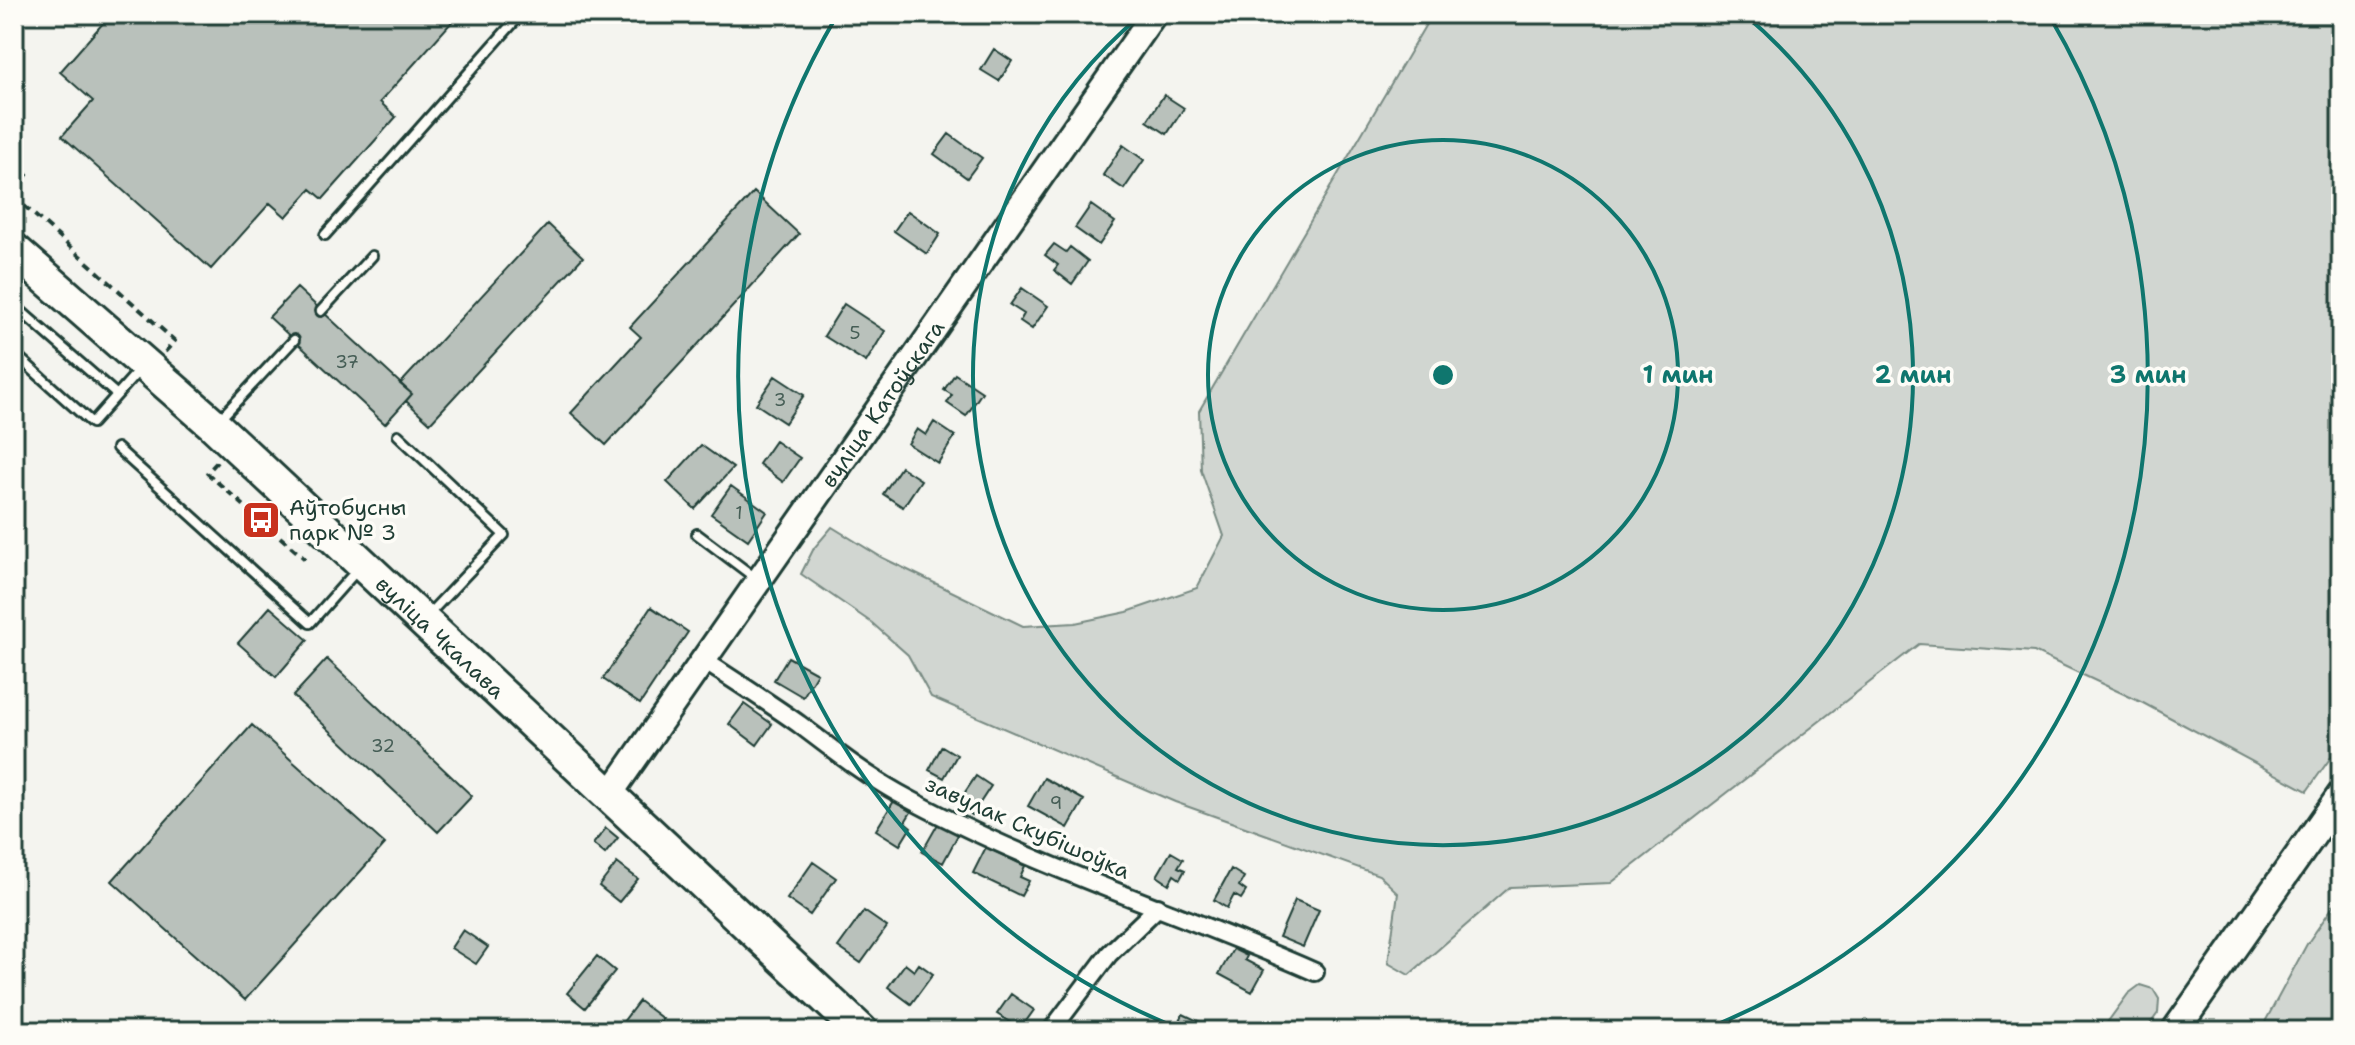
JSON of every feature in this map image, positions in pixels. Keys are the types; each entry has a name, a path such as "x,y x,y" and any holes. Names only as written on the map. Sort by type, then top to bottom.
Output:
{"highway":[{"name":"вуліца Чкалава","path":"14,250 151,362 861,1031"}],"main road":[{"name":"вуліца Катоўскага","path":"610,794 1154,14"},
{"path":"2175,1031 2341,795"}],"street":[{"name":"завулак Скубішоўка","path":"703,660 796,722 853,766 896,792 973,831 1315,972"},
{"path":"1051,1031 1109,954 1158,907"}],"lane":[{"path":"325,235 521,14"},
{"path":"321,311 372,256"},
{"path":"14,305 117,395"},
{"path":"224,434 294,340"},
{"path":"14,353 92,423 151,362"},
{"path":"398,435 504,535 423,620"},
{"path":"117,448 310,623 363,563"},
{"path":"697,534 759,580"}],"path":[{"path":"14,196 175,341 151,362"},
{"path":"14,208 20,202"},
{"path":"224,434 207,473 305,559"}],"shaded area":[{"path":"1432,14 2341,14 2341,743 2307,791 2143,703 2034,652 1919,644 1611,883 1510,887 1409,975 1388,963 1398,893 1379,875 1175,802 931,697 908,655 872,623 801,574 814,548 832,527 881,557 1023,626 1075,623 1127,612 1197,588 1224,536 1201,470 1199,411"},
{"path":"2341,895 2341,1031 2263,1031 2307,944"},
{"path":"2140,985 2153,989 2159,999 2158,1013 2145,1031 2101,1031 2128,994"}],"building":[{"path":"111,14 459,14 380,102 396,117 323,199 311,189 286,217 270,203 211,269 62,136 93,101 60,72"},
{"path":"994,49 1012,61 999,81 981,70"},
{"path":"1164,95 1184,108 1167,134 1147,121"},
{"path":"949,134 982,158 967,178 934,154"},
{"path":"1123,145 1144,160 1124,189 1103,175"},
{"path":"14,162 28,175 14,190"},
{"path":"754,192 799,234 606,445 571,413 641,337 630,327"},
{"path":"1091,205 1115,222 1099,245 1075,228"},
{"path":"908,211 940,234 927,254 894,231"},
{"path":"548,224 583,257 430,423 406,401 412,394 400,384"},
{"path":"1054,244 1066,252 1070,247 1088,261 1072,284 1054,270 1058,265 1045,255"},
{"path":"297,288 412,394 385,424 269,317"},
{"path":"1022,288 1048,306 1032,329 1020,321 1024,314 1010,305"},
{"path":"844,304 885,331 866,362 824,336"},
{"path":"955,374 982,392 966,416 947,403 952,395 944,390"},
{"path":"775,376 804,395 785,423 756,404"},
{"path":"934,422 955,436 938,463 908,444 917,429 926,435"},
{"path":"775,441 800,458 783,482 759,464"},
{"path":"701,445 733,468 695,509 667,482"},
{"path":"901,467 921,480 903,507 883,494"},
{"path":"731,486 767,512 748,540 711,514"},
{"path":"270,607 308,640 276,677 238,643"},
{"path":"651,607 688,632 640,704 603,679"},
{"path":"788,657 817,673 803,697 774,680"},
{"path":"327,659 472,796 438,832 293,696"},
{"path":"744,704 772,724 757,745 729,724"},
{"path":"252,725 385,844 245,1000 112,881"},
{"path":"942,746 957,755 944,778 929,770"},
{"path":"976,776 991,786 972,815 957,804"},
{"path":"1044,778 1084,800 1068,828 1028,806"},
{"path":"894,801 911,812 905,822 911,827 900,845 876,830"},
{"path":"939,822 959,833 943,863 922,852"},
{"path":"606,828 618,838 605,854 593,844"},
{"path":"986,847 1025,866 1020,877 1029,881 1021,896 973,873"},
{"path":"1171,852 1183,859 1178,867 1185,870 1180,879 1174,875 1169,884 1157,876"},
{"path":"813,862 836,878 810,915 787,899"},
{"path":"617,863 638,879 619,902 599,886"},
{"path":"1231,869 1244,877 1239,886 1246,891 1241,899 1234,895 1227,908 1214,900"},
{"path":"1295,900 1319,910 1303,947 1279,937"},
{"path":"864,911 887,927 861,963 838,947"},
{"path":"463,930 488,947 476,964 451,948"},
{"path":"1233,949 1264,970 1252,992 1219,974"},
{"path":"597,956 615,971 585,1008 567,993"},
{"path":"905,964 914,971 919,964 933,974 911,1004 888,987"},
{"path":"1011,994 1034,1010 1019,1031 1006,1031 1011,1023 997,1014"},
{"path":"639,1001 663,1019 654,1031 616,1031"},
{"path":"1183,1014 1215,1029 1214,1031 1175,1031"}],"place":[{"name":"Аўтобусны парк № 3","path":"261,520"}]}
